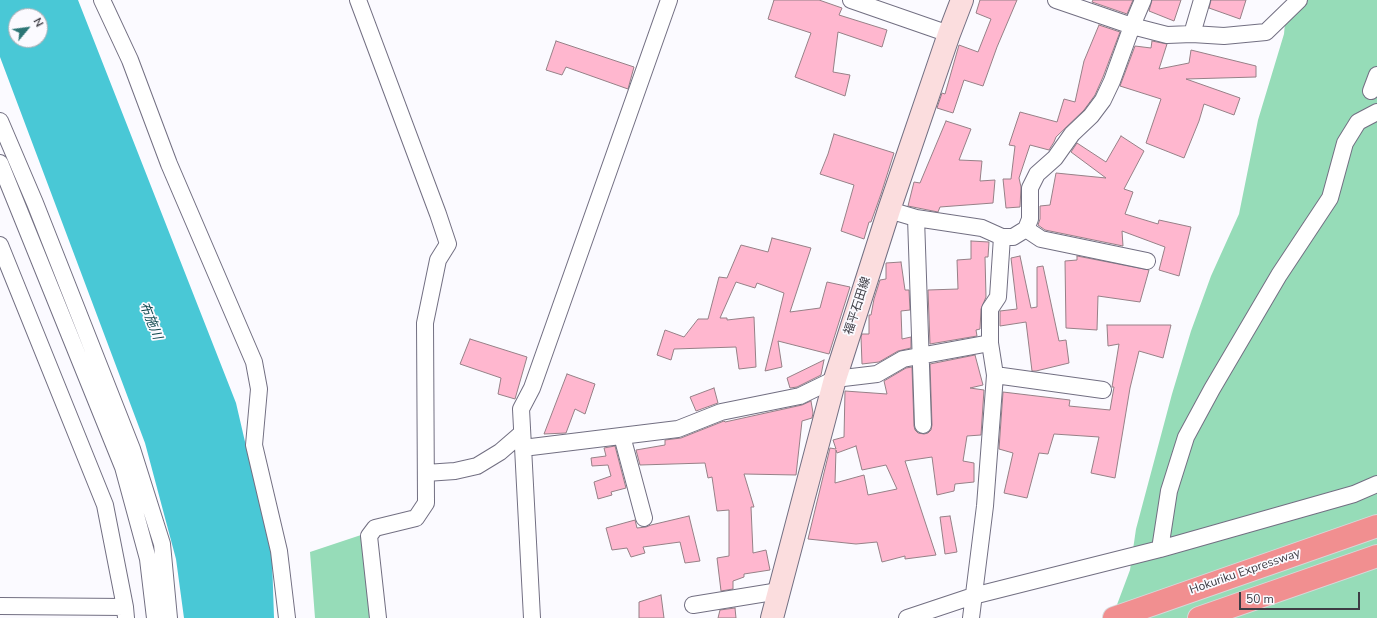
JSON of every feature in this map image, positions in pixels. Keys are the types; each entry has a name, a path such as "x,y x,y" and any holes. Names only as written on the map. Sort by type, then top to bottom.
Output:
{"highway":[{"name":"Hokuriku Expressway","path":"1114,618 1377,526"},
{"path":"1199,618 1377,556"}],"main road":[{"name":"福平石田線","path":"772,618 835,379 889,210 962,0"}],"street":[{"path":"102,0 130,60 169,164 254,362 259,389 254,445 279,552 287,618"},
{"path":"358,0 448,244 438,260 425,323 426,503 416,518 375,528 369,536 378,618"},
{"path":"532,618 521,409 532,388 669,0"},
{"path":"851,0 949,34"},
{"path":"1056,0 1132,26 1167,35 1192,34 1224,36 1266,32 1299,0"},
{"path":"889,210 916,218 982,228 1002,237 1013,237 1026,229 1030,219 1030,188 1037,174 1055,158 1072,134 1091,116 1104,100 1143,0"},
{"path":"1192,34 1202,0"},
{"path":"1371,91 1377,75"},
{"path":"1160,549 1169,491 1186,437 1212,389 1279,275 1330,198 1345,143 1358,122 1377,112"},
{"path":"0,121 35,203 132,449 162,544 169,618"},
{"path":"0,163 123,467 148,559 155,618"},
{"path":"916,218 923,425"},
{"path":"1026,229 1041,239 1147,261"},
{"path":"971,618 985,506 995,375 990,343 990,309 998,297 1002,237"},
{"path":"0,245 105,505 126,613 0,606"},
{"path":"426,473 455,471 477,466 523,440 622,436 678,428 720,412 800,396 835,379 877,374 903,359 990,343"},
{"path":"995,375 1103,390"},
{"path":"622,436 644,518"},
{"path":"907,618 973,596 1160,549 1354,494 1377,484"},
{"path":"693,605 779,591"}],"green space":[{"path":"1287,0 1377,0 1377,618 1112,618 1130,570 1136,529 1172,394 1191,331 1211,276 1239,214 1258,120 1284,34"},
{"path":"364,534 371,618 315,618 310,552"}],"water":[{"name":"布施川","path":"0,0 78,0 236,403 272,558 274,618 184,618 176,559 145,443 0,57"}],"building":[{"path":"774,0 819,0 842,8 839,15 887,30 882,47 838,32 833,72 850,75 845,96 795,77 811,33 768,19"},
{"path":"980,0 1017,0 997,47 983,86 964,80 953,113 937,108 942,93 945,94 959,45 978,52 991,19 976,13"},
{"path":"1093,0 1133,0 1127,14 1092,2"},
{"path":"1152,0 1181,0 1174,21 1149,11"},
{"path":"1211,0 1246,0 1240,19 1209,8"},
{"path":"1099,25 1120,32 1095,95 1084,110 1056,137 1049,150 1030,145 1019,178 1021,187 1020,207 1006,208 1003,179 1011,179 1015,146 1009,145 1020,112 1057,122 1064,99 1075,102 1084,61"},
{"path":"556,41 634,67 628,89 566,67 562,75 546,70"},
{"path":"1152,41 1167,44 1159,69 1189,63 1191,50 1256,66 1256,77 1186,79 1240,98 1234,115 1204,104 1199,121 1184,158 1146,143 1161,99 1120,86 1135,46 1151,48"},
{"path":"946,121 971,129 959,160 982,161 980,181 995,180 993,203 940,207 938,212 908,206 914,182 920,183"},
{"path":"834,134 894,153 881,194 871,222 869,222 864,239 841,231 854,185 820,174"},
{"path":"1121,136 1144,151 1124,189 1133,192 1125,214 1158,224 1159,220 1191,227 1179,276 1159,270 1165,247 1122,231 1123,246 1045,230 1038,225 1040,219 1040,206 1050,205 1056,173 1106,178 1071,152 1077,143 1106,162"},
{"path":"772,238 811,248 790,312 820,308 827,282 850,287 829,354 778,341 782,367 765,371 784,293 757,283 755,288 736,282 720,318 727,318 727,320 754,317 756,367 739,369 736,347 674,349 671,360 657,355 665,330 684,337 698,319 708,319 719,277 727,278 741,245 768,252"},
{"path":"971,241 989,242 988,257 985,257 986,297 981,309 980,329 976,330 977,336 930,344 928,290 958,289 957,260 971,259"},
{"path":"1020,256 1031,308 1037,307 1037,267 1043,266 1059,341 1066,340 1069,363 1032,371 1026,322 1000,326 1000,311 1017,309 1011,258"},
{"path":"1077,256 1149,270 1140,302 1098,296 1097,330 1066,328 1065,261 1077,260"},
{"path":"901,262 905,290 909,290 910,310 901,311 902,339 911,337 911,348 898,351 879,362 862,364 861,337 862,334 869,334 869,315 871,315 880,280 886,279 886,263"},
{"path":"1107,325 1171,325 1163,358 1139,351 1130,388 1115,478 1091,473 1099,437 1054,434 1048,454 1039,453 1027,498 1004,493 1013,453 999,449 1003,392 1070,400 1069,406 1110,410 1119,344 1108,346"},
{"path":"470,339 527,357 515,399 498,394 501,378 460,364"},
{"path":"975,355 983,385 970,388 984,390 981,435 967,436 963,461 974,463 974,482 955,484 954,491 937,495 932,457 905,461 936,555 905,559 905,556 882,562 877,542 856,544 808,539 830,448 836,449 833,440 844,437 845,391 887,394 884,381 906,368 912,367 914,426 918,433 928,433 931,430 932,425 930,364","holes":["856,446 862,470 886,465 897,489 868,495 864,475 835,483 836,450 837,453"]},
{"path":"824,360 821,375 797,387 790,388 787,378"},
{"path":"567,374 595,384 585,414 575,409 566,433 544,434"},
{"path":"714,388 718,403 696,411 690,397"},
{"path":"811,401 813,413 812,418 802,421 796,475 744,474 754,507 751,507 753,553 766,550 770,570 744,574 744,577 733,581 733,589 721,591 717,558 729,556 729,510 717,511 712,477 708,478 705,463 640,465 636,450 665,445 665,440 681,438 724,421 802,405"},
{"path":"615,446 626,488 611,492 612,495 598,499 594,482 611,476 608,465 592,466 591,458 606,456 604,448"},
{"path":"689,516 700,561 685,563 680,542 643,547 645,553 631,557 627,548 612,550 606,528 635,520 637,528 646,527"},
{"path":"950,516 957,552 945,554 940,517"},
{"path":"661,595 664,618 639,618 639,602"},
{"path":"735,608 736,618 718,618 720,610"}]}
